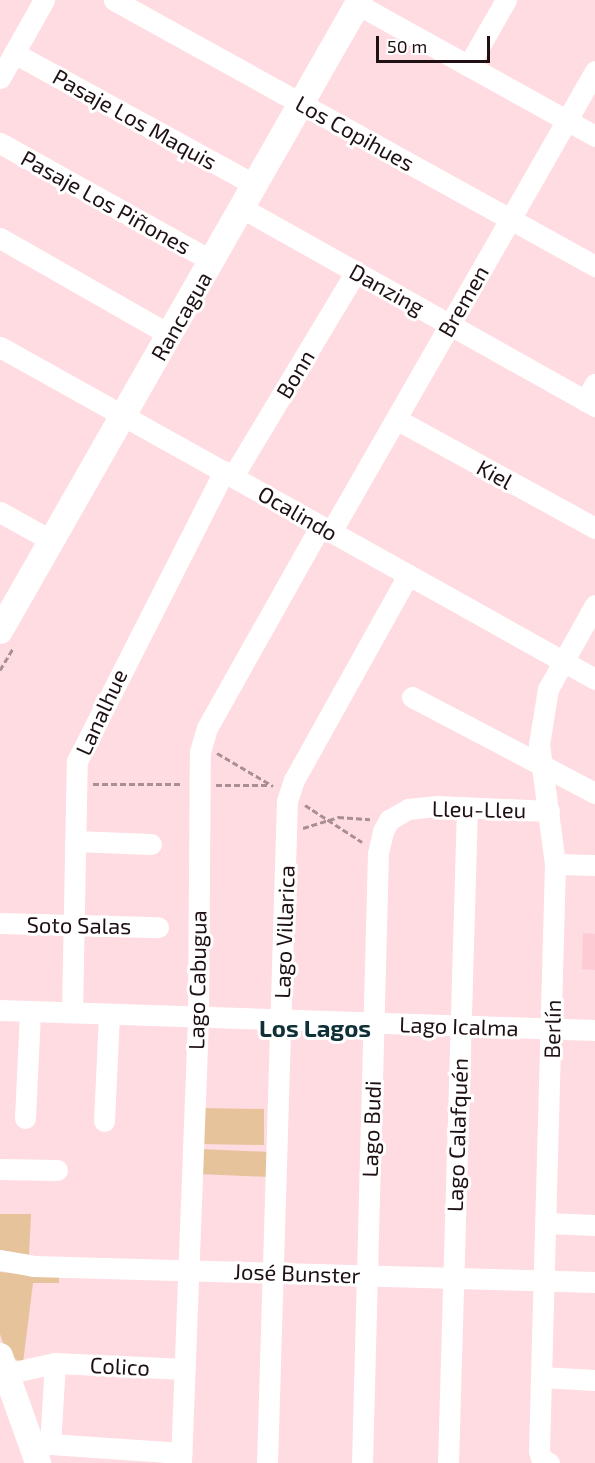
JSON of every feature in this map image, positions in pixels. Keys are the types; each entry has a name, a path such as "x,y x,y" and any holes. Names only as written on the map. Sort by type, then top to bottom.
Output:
{"main road":[{"name":"Rancagua","path":"0,631 358,2"},
{"path":"3,1365 46,1450"}],"street":[{"path":"0,78 44,0"},
{"name":"Los Copihues","path":"114,0 595,266"},
{"path":"468,66 506,0"},
{"path":"358,2 595,136"},
{"name":"Pasaje Los Maquis","path":"14,53 255,185"},
{"name":"Bremen","path":"325,529 396,419 595,71"},
{"name":"Pasaje Los Piñones","path":"0,143 212,261"},
{"name":"Danzing","path":"242,208 450,324 592,397"},
{"path":"0,238 170,335"},
{"name":"Bonn","path":"229,474 356,271"},
{"name":"Ocalindo","path":"1,350 124,415 595,680"},
{"name":"Kiel","path":"396,419 595,528"},
{"name":"Lanalhue","path":"72,1012 76,784 80,748 229,474"},
{"path":"0,512 52,541"},
{"name":"Lago Cabugua","path":"182,1458 198,1017 198,784 202,744 207,728 325,529"},
{"name":"Lago Villarica","path":"267,1463 289,795 408,575"},
{"name":"Berlín","path":"549,1463 542,1460 539,1451 555,864 549,811 539,763 545,701 563,662 595,605"},
{"path":"412,697 595,793"},
{"name":"Lleu-Lleu","path":"389,820 408,809 467,807 549,811"},
{"name":"Lago Calafquén","path":"448,1463 467,807"},
{"name":"Lago Budi","path":"362,1463 378,853 389,820"},
{"path":"75,841 151,844"},
{"path":"555,864 595,865"},
{"name":"Soto Salas","path":"0,923 158,927"},
{"name":"Lago Icalma","path":"0,1010 595,1030"},
{"path":"25,1118 30,1011"},
{"path":"104,1120 109,1014"},
{"path":"0,1169 57,1170"},
{"path":"546,1223 595,1225"},
{"name":"José Bunster","path":"0,1260 33,1266 595,1282"},
{"path":"54,1363 46,1450 182,1458"},
{"name":"Colico","path":"3,1365 54,1363 185,1369"},
{"path":"541,1377 595,1380"}],"path":[{"path":"76,784 272,785 202,744"},
{"path":"289,795 378,853"},
{"path":"286,832 328,819 389,820"}],"shaded area":[{"path":"583,933 595,934 595,970 582,969"},
{"path":"199,1108 264,1109 264,1145 199,1144"},
{"path":"200,1149 270,1152 269,1177 199,1174"},
{"path":"0,1214 31,1214 29,1255 0,1250"},
{"path":"0,1272 59,1277 59,1283 33,1283 23,1363 7,1355 0,1334"}],"district":[{"name":"Los Lagos","path":"315,1028"}]}
